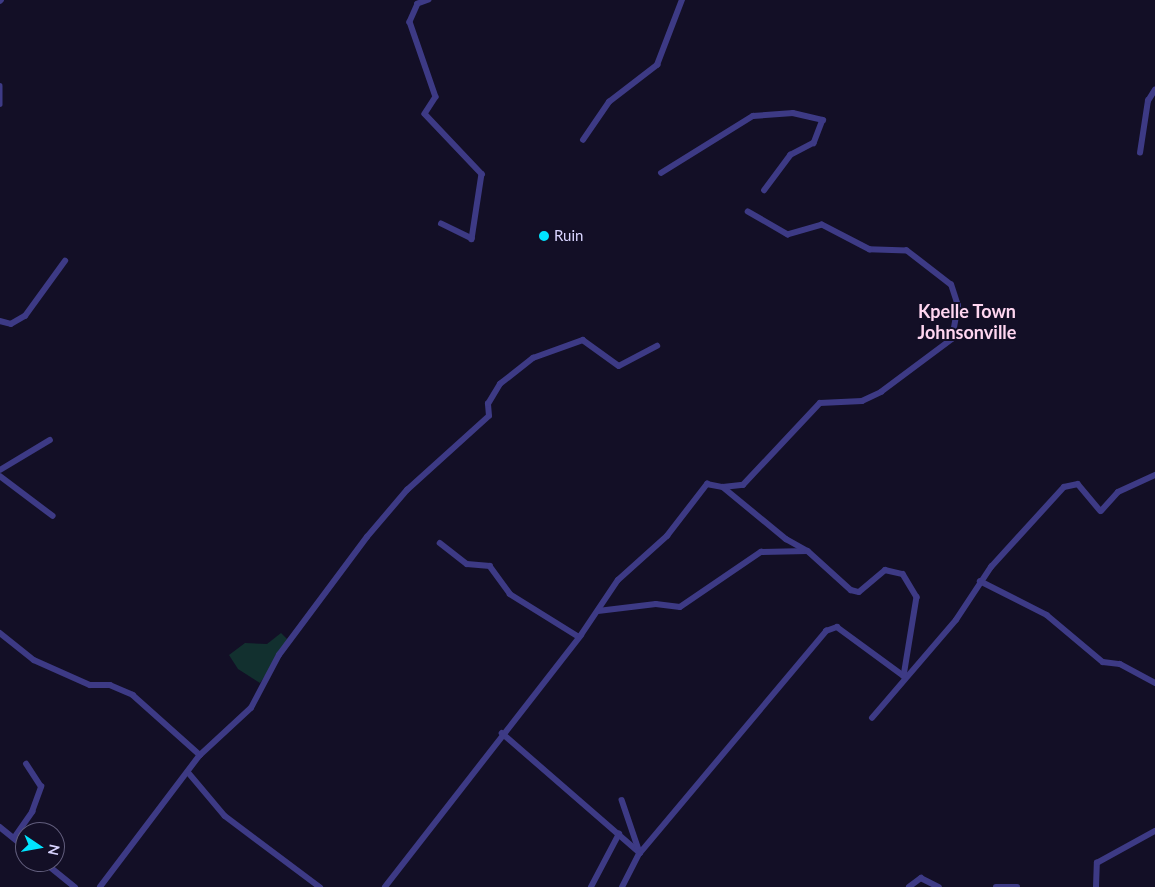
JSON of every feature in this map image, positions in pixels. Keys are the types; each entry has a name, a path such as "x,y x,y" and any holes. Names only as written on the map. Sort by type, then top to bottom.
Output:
{"street":[{"path":"429,0 418,4 410,22 436,97 425,114 482,174 472,239 441,224"},
{"path":"583,140 609,102 657,64 682,0"},
{"path":"0,86 0,104"},
{"path":"1140,153 1146,112 1155,90"},
{"path":"661,173 753,116 793,113 824,120 814,143 791,155 765,190"},
{"path":"385,887 579,637 618,580 667,536 707,484 723,487 743,485 820,403 862,401 880,392 952,339 958,306 951,285 907,251 870,250 822,224 788,235 748,212"},
{"path":"0,321 11,324 25,316 65,261"},
{"path":"100,887 200,755 251,708 279,655 327,586 407,490 476,432 489,416 488,404 497,389 513,372 533,358 583,340 619,366 657,346"},
{"path":"0,470 50,440"},
{"path":"0,476 53,516"},
{"path":"872,718 904,676 956,620 980,581 1064,487 1078,484 1101,511 1118,492 1155,476"},
{"path":"723,487 786,539 808,551 851,590 859,592 885,570 903,574 913,585 917,597 904,676"},
{"path":"440,543 467,564 490,566 510,594 579,637"},
{"path":"598,611 656,604 680,607 761,552 808,551"},
{"path":"980,581 1046,615 1103,662 1120,664 1155,683"},
{"path":"623,887 640,853 826,631 837,627 904,676"},
{"path":"0,633 34,660 90,685 110,685 133,695 200,755"},
{"path":"502,734 531,763 640,853"},
{"path":"0,827 14,838 32,812 40,787 26,764"},
{"path":"188,772 226,816 320,887"},
{"path":"622,800 640,853"},
{"path":"1096,887 1097,863 1155,831"},
{"path":"591,887 619,834"},
{"path":"56,872 75,887"},
{"path":"909,887 921,878 939,887"},
{"path":"996,887 1017,887"}],"green space":[{"path":"281,633 289,641 260,683 238,669 229,655 245,643 267,644"}],"place":[{"name":"Ruin","path":"544,236"}],"district":[{"name":"Kpelle Town Johnsonville","path":"967,322"}]}
